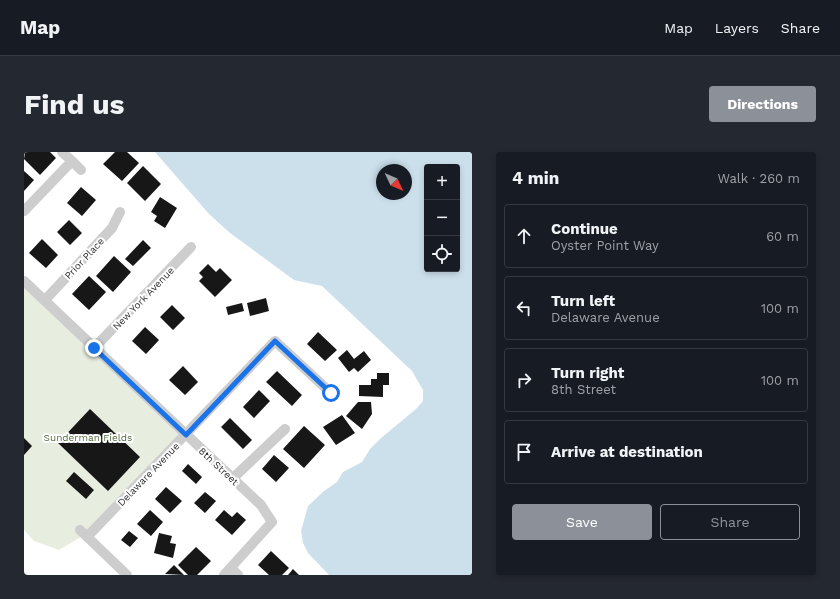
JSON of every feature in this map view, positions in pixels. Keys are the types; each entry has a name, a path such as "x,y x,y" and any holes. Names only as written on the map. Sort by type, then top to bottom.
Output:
{"street":[{"path":"62,152 82,170"},
{"path":"24,211 72,161"},
{"name":"Prior Place","path":"45,300 112,228 120,212"},
{"name":"New York Avenue","path":"94,348 191,247"},
{"name":"8th Street","path":"24,281 261,505 272,522 227,571"},
{"name":"Delaware Avenue","path":"127,575 83,533 186,435 275,341 331,393"},
{"path":"232,479 285,429"},
{"path":"227,571 238,575"}],"green space":[{"name":"Sunderman Fields","path":"24,284 180,434 86,534 59,550 34,541 24,530"}],"water":[{"path":"155,152 472,152 472,575 329,575 308,553 303,543 301,531 308,506 324,491 337,482 343,472 362,462 370,449 381,438 416,409 423,401 423,390 412,371 322,286 294,280 230,233 209,214"}],"building":[{"path":"25,152 50,152 56,158 40,175 24,159"},
{"path":"115,152 127,152 139,163 122,181 103,164"},
{"path":"143,166 161,184 145,201 127,183"},
{"path":"24,171 34,180 24,191"},
{"path":"81,187 96,200 82,216 67,203"},
{"path":"160,197 177,208 165,228 154,221 157,216 151,212"},
{"path":"69,220 82,233 70,245 57,232"},
{"path":"42,239 58,255 46,268 29,253"},
{"path":"143,240 151,248 133,266 125,259"},
{"path":"114,256 131,272 113,292 96,276"},
{"path":"208,264 216,272 220,268 232,280 215,297 199,281 203,277 199,273"},
{"path":"89,276 106,292 89,310 72,294"},
{"path":"266,298 269,311 250,316 247,303"},
{"path":"242,303 244,311 228,315 226,307"},
{"path":"172,305 185,318 173,330 160,317"},
{"path":"145,327 159,340 146,354 132,341"},
{"path":"318,332 337,350 325,361 307,344"},
{"path":"347,350 354,359 364,351 371,360 358,372 354,368 349,372 338,358"},
{"path":"183,366 198,382 185,395 169,380"},
{"path":"277,371 302,395 292,406 266,382"},
{"path":"377,373 389,373 389,385 383,385 383,397 359,396 359,385 371,385 371,379 377,379"},
{"path":"259,390 270,401 254,418 243,407"},
{"path":"358,402 371,402 372,414 362,429 346,416"},
{"path":"90,409 140,457 108,491 58,443"},
{"path":"342,415 355,433 336,445 323,427"},
{"path":"230,418 252,440 243,449 221,427"},
{"path":"304,426 325,445 304,468 283,449"},
{"path":"24,438 32,446 24,455"},
{"path":"274,455 289,468 276,482 262,469"},
{"path":"188,464 202,477 196,484 182,471"},
{"path":"74,472 94,490 86,499 66,481"},
{"path":"166,487 182,501 170,513 155,499"},
{"path":"205,492 216,501 205,513 194,503"},
{"path":"150,510 163,522 151,536 137,524"},
{"path":"224,510 232,517 237,512 246,520 232,535 215,520"},
{"path":"129,531 138,538 130,547 121,540"},
{"path":"159,533 172,536 170,543 176,544 173,558 154,553"},
{"path":"196,547 211,561 197,575 188,575 178,565"},
{"path":"271,551 289,568 282,575 269,575 258,565"},
{"path":"174,565 184,575 165,574"},
{"path":"293,569 299,575 288,575"}],"route":[{"path":"94,348 186,435 275,341 331,393"}]}
